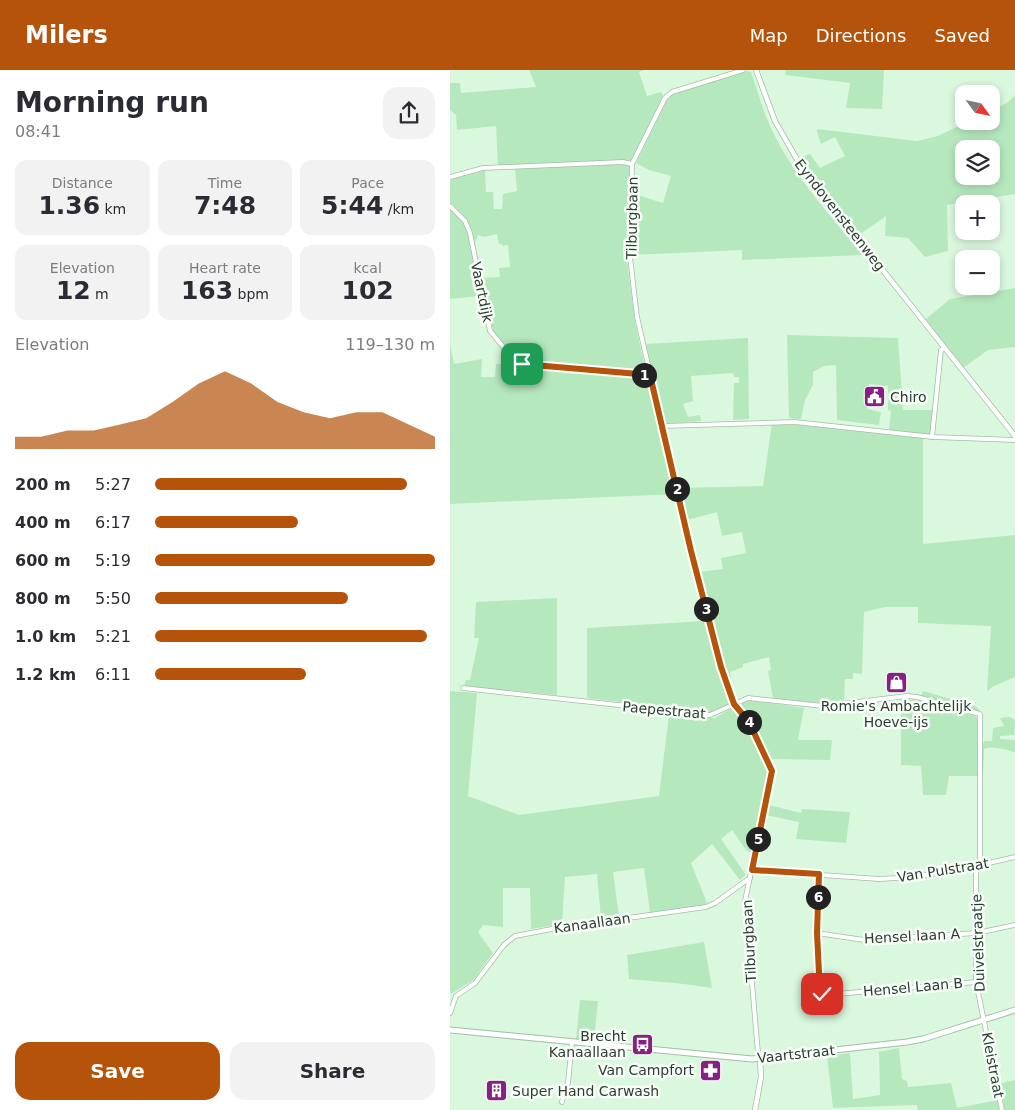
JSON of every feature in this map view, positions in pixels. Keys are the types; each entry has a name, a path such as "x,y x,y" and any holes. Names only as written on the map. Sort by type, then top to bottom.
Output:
{"main road":[{"name":"Vaartstraat","path":"450,1030 731,1057 760,1058 907,1042 1015,1010"}],"street":[{"name":"Tilburgbaan","path":"743,70 669,94 632,164 630,257 636,317 721,667 734,704 749,722 772,771 745,901 758,1053 760,1058"},
{"name":"Eyndovensteenweg","path":"756,70 775,121 789,149 803,170 1015,436"},
{"path":"450,177 484,168 623,162 632,164"},
{"name":"Vaartdijk","path":"450,206 465,221 470,233 490,332 516,362 650,375"},
{"path":"932,437 941,350 944,348"},
{"path":"662,426 795,422 932,437 1015,440"},
{"name":"Paepestraat","path":"463,688 710,715 716,714 748,698 823,706 908,696 980,714"},
{"name":"Duivelstraatje","path":"980,714 976,982 984,1020"},
{"name":"Van Pulstraat","path":"752,870 879,879 915,877 978,866 1015,857"},
{"path":"817,933 819,874"},
{"name":"Kanaallaan","path":"450,1013 452,998 479,978 504,944 515,936 557,928 706,907 715,903 750,878"},
{"name":"Hensel laan A","path":"817,933 864,940 977,933 1015,924"},
{"name":"Hensel Laan B","path":"817,933 820,993 825,995 976,982"},
{"name":"Kleistraat","path":"984,1020 1002,1110"},
{"path":"562,1102 568,1083 572,1042"},
{"path":"756,1110 761,1078 760,1058"}],"green space":[{"path":"529,70 644,70 639,72 647,96 661,92 663,96 631,162 498,166 496,126 457,130 456,115 450,110 450,83 460,83 461,93 536,87"},
{"path":"783,70 884,70 882,109 846,108 850,83 785,75 786,71"},
{"path":"748,71 751,72 769,123 791,164 862,255 742,260 742,250 632,255 634,194 663,203 671,176 649,170 636,163 666,102 672,94 677,92"},
{"path":"1015,95 1015,194 1000,196 955,195 955,204 947,205 948,251 925,257 908,238 885,236 886,216 859,235 800,158 810,154 820,168 845,156 835,137 821,144 817,129 917,141 938,136 955,128 955,130 1000,130 1000,106"},
{"path":"624,163 631,166 627,260 635,322 646,372 522,362 518,360 493,332 482,278 500,277 499,268 510,267 508,245 502,246 502,244 499,244 497,234 484,237 478,235 475,242 479,266 473,267 480,296 450,299 450,208 455,212 458,209 450,203 450,180 485,170 486,192 493,192 494,209 502,209 503,194 517,191 515,168"},
{"path":"1015,288 1015,347 988,350 963,368 926,319 950,299 974,295 1000,295 1000,291"},
{"path":"787,335 898,338 903,410 933,410 931,434 929,436 889,430 891,411 888,410 888,386 869,384 867,409 881,412 879,425 837,420 836,365 824,366 813,372 813,385 805,400 801,419 789,418"},
{"path":"748,338 749,419 733,420 734,383 739,383 739,377 734,377 733,373 691,376 693,401 683,404 688,417 700,415 701,421 665,424 645,344"},
{"path":"450,343 454,364 482,359 481,377 495,377 496,364 648,379 676,494 450,504"},
{"path":"772,423 789,423 923,438 923,544 1015,535 1015,677 987,691 991,626 918,623 918,607 885,607 864,612 862,674 853,673 853,679 845,679 844,702 807,703 773,698 768,671 771,670 769,657 743,664 743,667 730,672 731,679 727,680 699,572 723,569 721,558 746,553 742,532 722,536 717,512 687,520 679,488 763,486"},
{"path":"557,598 557,695 464,686 466,680 470,680 479,638 474,638 476,602"},
{"path":"704,621 732,704 708,713 587,698 587,628"},
{"path":"450,691 477,693 468,796 519,815 659,796 669,714 715,718 732,708 744,719 749,727 769,771 752,854 746,850 732,830 721,839 746,875 740,880 712,844 691,863 707,903 700,907 650,912 644,868 613,872 619,916 601,919 597,874 565,877 562,924 531,929 530,888 503,888 503,927 483,925 478,932 493,953 473,980 451,994"},
{"path":"923,691 975,706 980,710 978,712 921,696"},
{"path":"751,700 804,708 798,740 832,740 830,760 771,759 750,720 739,707 744,702"},
{"path":"901,700 919,700 975,716 977,718 978,776 949,776 946,795 923,795 921,766 901,765"},
{"path":"1009,717 1015,721 1014,735 1000,736 1000,739 1015,740 1015,753 1000,748 984,749 983,775 981,776 982,745 985,741 992,741 993,728 1004,726 1000,718"},
{"path":"769,805 801,813 802,809 850,812 846,843 796,839 799,822 766,815"},
{"path":"704,942 712,988 629,979 627,955"},
{"path":"580,1000 598,1001 594,1041 576,1039"},
{"path":"899,1048 902,1079 907,1081 908,1087 951,1083 957,1108 998,1100 999,1110 917,1110 917,1105 833,1108 827,1056 850,1053 853,1099 880,1095 879,1052"},
{"path":"1015,1080 1015,1110 1004,1110 998,1084"}],"place":[{"name":"Chiro","path":"874,397"},
{"name":"Romie's Ambachtelijk Hoeve-ijs","path":"896,683"},
{"name":"Brecht Kanaallaan","path":"642,1044"},
{"name":"Van Campfort","path":"710,1070"},
{"name":"Super Hand Carwash","path":"496,1091"}],"route":[{"path":"522,364 650,375 691,551 721,667 734,704 749,722 772,771 752,870 819,874 817,933 820,993 822,994"}]}
